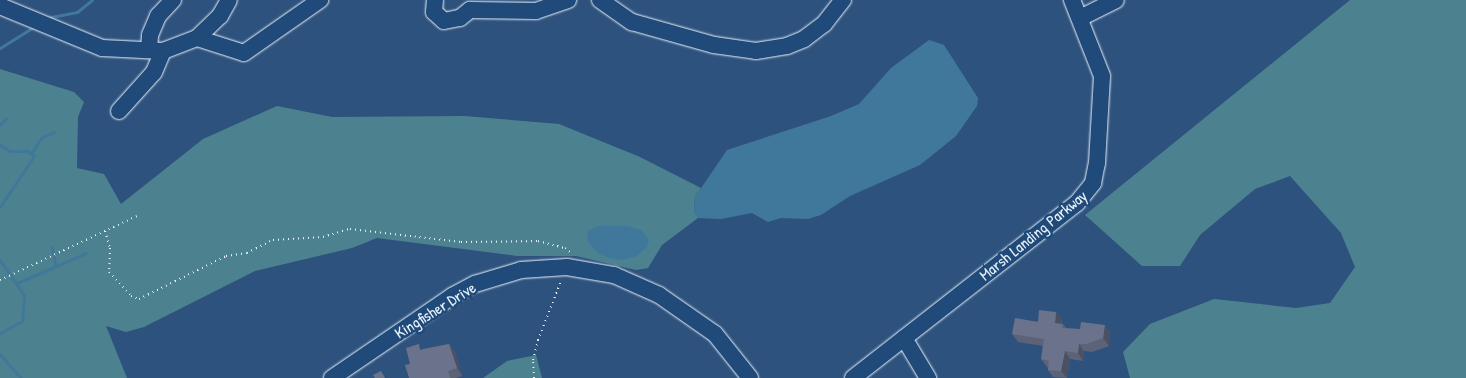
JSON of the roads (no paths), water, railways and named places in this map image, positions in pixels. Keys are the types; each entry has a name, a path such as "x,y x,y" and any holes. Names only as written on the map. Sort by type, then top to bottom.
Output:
{"street":[{"path":"119,111 154,72 156,50 152,29 173,0"},
{"path":"0,6 53,30 102,48 156,50 197,38 220,16 229,0"},
{"path":"197,38 244,54 320,0"},
{"path":"435,0 434,12 444,21 460,18 466,5 536,11 568,0"},
{"path":"600,0 632,22 714,45 756,51 787,46 804,39 824,24 843,0"},
{"name":"Marsh Landing Parkway","path":"853,378 1077,203 1093,183 1103,88 1095,53 1072,0"},
{"path":"1080,18 1116,0"},
{"name":"Kingfisher Drive","path":"332,378 475,284 521,270 567,267 614,276 659,295 715,334 750,378"},
{"path":"904,338 928,378"}],"water":[{"path":"929,40 944,45 978,98 977,106 956,136 920,165 850,196 821,215 808,219 781,218 768,222 752,213 721,219 698,218 694,211 695,197 727,150 831,116 859,104 891,68"},
{"path":"599,226 627,226 641,230 649,240 647,247 637,256 621,260 599,254 587,241 588,231"}],"waterway":[{"path":"46,18 77,12 92,0"},
{"path":"0,48 35,26"},
{"path":"0,125 6,118"},
{"path":"31,154 41,138 54,132"},
{"path":"0,145 10,151 28,151 34,156 0,207"},
{"path":"52,247 55,264"},
{"path":"17,283 86,253"},
{"path":"0,260 24,295 22,321 0,333"},
{"path":"0,354 21,378"}]}
